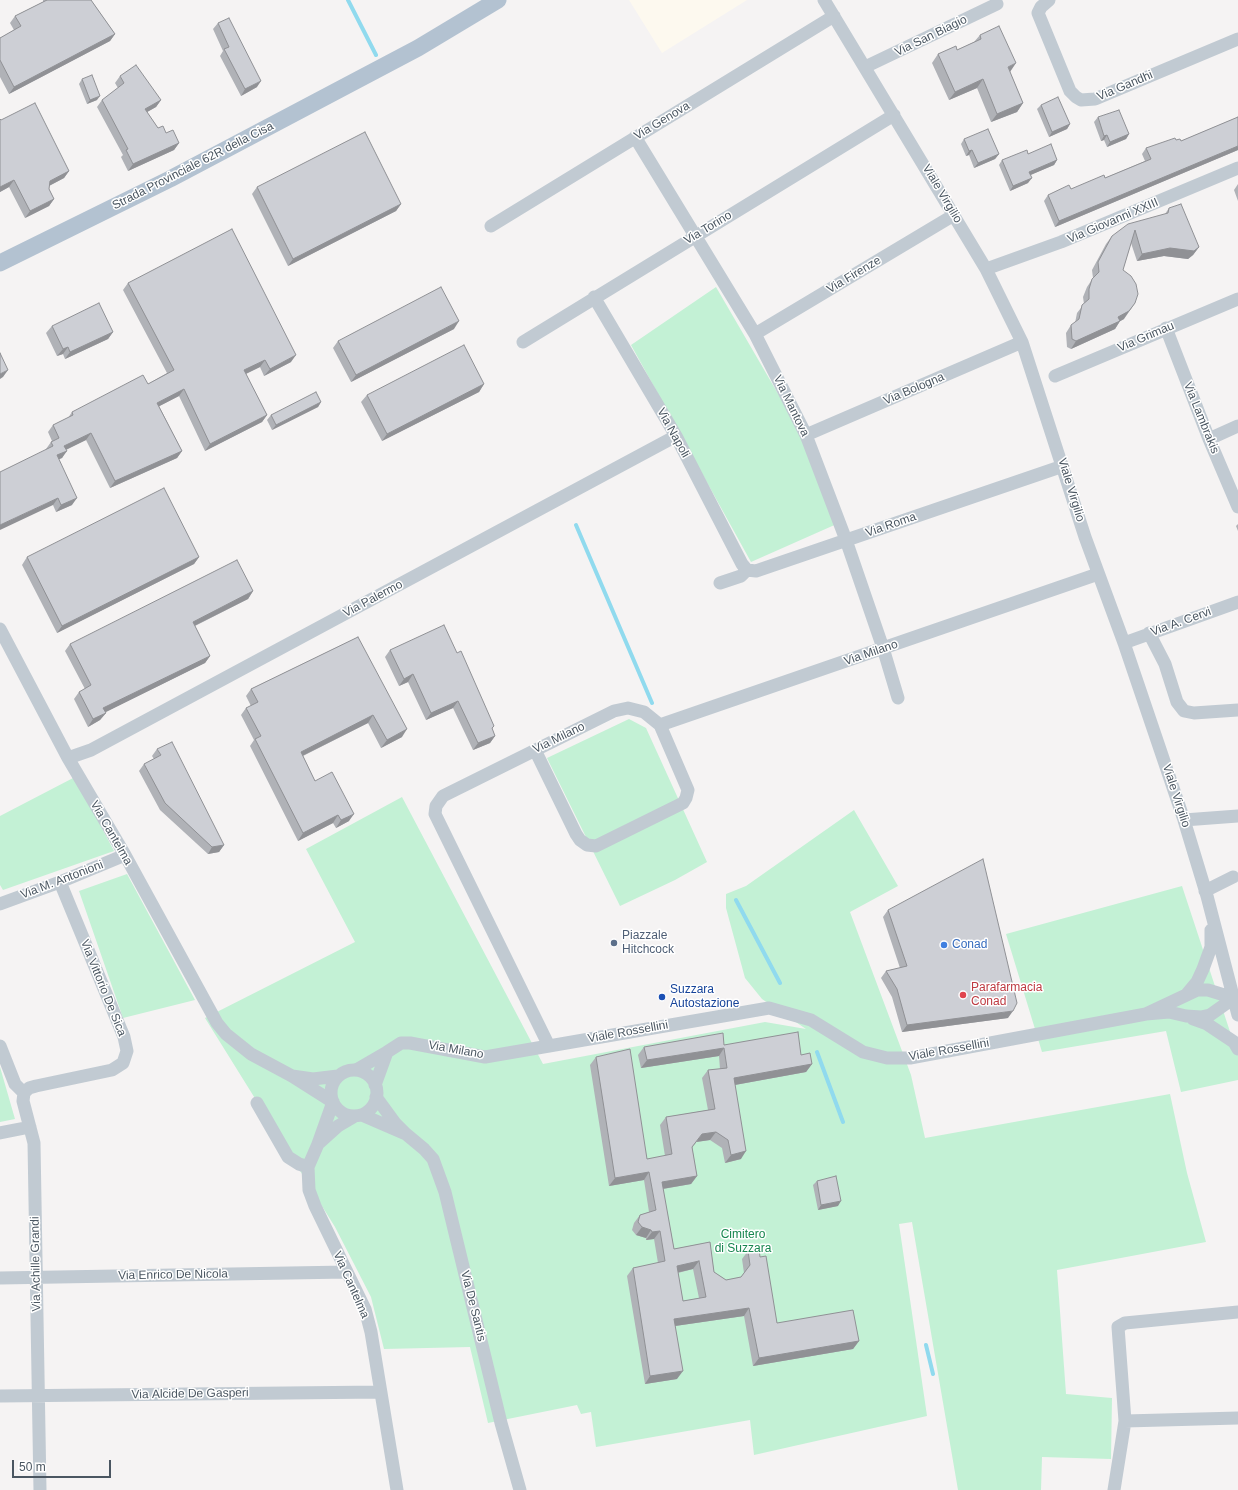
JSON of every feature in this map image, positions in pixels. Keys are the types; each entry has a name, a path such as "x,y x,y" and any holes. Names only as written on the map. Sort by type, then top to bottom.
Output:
{"main road":[{"name":"Strada Provinciale 62R della Cisa","path":"0,263 170,179 384,66 498,0"}],"street":[{"name":"Viale Virgilio","path":"824,0 986,269 1022,342 1098,574 1124,643 1184,820 1212,914 1238,1015"},
{"name":"Via Gandhi","path":"1049,0 1041,7 1038,13 1070,91 1082,100 1095,99 1238,38"},
{"name":"Via San Biagio","path":"865,68 997,4"},
{"name":"Via Genova","path":"491,226 834,16"},
{"name":"Via Torino","path":"523,342 594,297 894,115"},
{"name":"Via Mantova","path":"635,137 755,334 806,435 846,540 883,648 898,698"},
{"name":"Via Giovanni XXIII","path":"986,269 1061,242 1238,168"},
{"name":"Via Firenze","path":"755,334 954,215"},
{"name":"Via Napoli","path":"594,297 676,436 742,564 747,570"},
{"name":"Via Grimau","path":"1055,376 1238,298"},
{"name":"Via Lambrakis","path":"1166,328 1238,507"},
{"name":"Via Bologna","path":"806,435 1022,342"},
{"path":"1209,438 1238,426"},
{"name":"Via Palermo","path":"68,758 98,747 676,436"},
{"name":"Via Roma","path":"720,583 741,576 747,570 756,571 1063,466"},
{"name":"Via Milano","path":"356,1070 401,1043 410,1043 485,1057 549,1046 435,814 436,806 442,796 622,708 644,712 660,725 1098,574"},
{"name":"Via A. Cervi","path":"1124,643 1238,602"},
{"name":"Via Cantelma","path":"0,629 68,758 125,855 217,1023 226,1034 251,1054 292,1076 332,1102"},
{"path":"1150,633 1165,664 1177,702 1184,711 1194,713 1238,710"},
{"path":"535,750 576,834 580,840 587,844 596,846 683,803 686,798 688,790 660,725"},
{"path":"1184,820 1238,816"},
{"name":"Via M. Antonioni","path":"0,904 60,882 125,855"},
{"path":"1205,891 1233,877"},
{"name":"Via Vittorio De Sica","path":"24,1093 29,1088 36,1086 112,1070 124,1063 127,1051 124,1037 60,882"},
{"path":"1186,995 1197,982 1211,947 1212,914"},
{"path":"1146,1014 1197,990 1208,990 1234,998"},
{"path":"1186,1016 1201,1017 1210,1014 1234,998"},
{"name":"Viale Rossellini","path":"549,1046 769,1008 811,1020 863,1052 887,1058 910,1058 1146,1014"},
{"path":"1146,1014 1169,1012 1186,1016 1207,1024 1234,1042 1238,1049"},
{"path":"0,1046 15,1084 24,1093"},
{"path":"318,1144 338,1126 358,1116 373,1106 387,1052"},
{"path":"292,1076 313,1079 338,1076 344,1072 356,1070 366,1074 395,1123 406,1134"},
{"path":"256,1103 288,1157 299,1164 308,1167 318,1144 332,1102 331,1089 338,1076"},
{"name":"Via Achille Grandi","path":"24,1093 22,1101 34,1143 40,1490"},
{"path":"332,1102 341,1113 358,1116 406,1134"},
{"path":"0,1133 30,1127"},
{"name":"Via De Santis","path":"406,1134 424,1149 433,1159 445,1192 501,1423 520,1490"},
{"name":"Via Cantelma","path":"308,1167 309,1190 365,1309 371,1332 397,1490"},
{"name":"Via Enrico De Nicola","path":"0,1278 347,1272"},
{"path":"1114,1490 1125,1421 1118,1327 1125,1323 1238,1312"},
{"name":"Via Alcide De Gasperi","path":"0,1396 381,1392"},
{"path":"1125,1421 1238,1418"}],"shaded area":[{"path":"629,0 747,0 662,53"}],"green space":[{"path":"716,287 802,435 839,523 751,562 631,345"},
{"path":"629,719 646,728 707,862 675,880 620,906 547,758"},
{"path":"75,777 114,851 3,890 0,885 0,816"},
{"name":"Cimitero di Suzzara","path":"402,797 543,1064 765,1022 806,1029 762,999 745,978 726,908 726,894 746,886 854,810 898,886 850,912 911,1075 925,1138 1170,1094 1187,1173 1206,1242 1057,1270 1066,1394 1112,1398 1111,1459 1042,1457 1041,1490 958,1490 912,1222 899,1224 927,1416 754,1455 750,1420 596,1447 591,1412 581,1414 577,1405 488,1423 470,1347 384,1349 371,1297 335,1227 205,1018 355,942 306,849"},
{"path":"127,874 195,1000 123,1018 79,891"},
{"path":"1182,886 1238,1056 1238,1080 1181,1092 1166,1031 1042,1052 1006,934"},
{"path":"0,1067 15,1119 0,1122"}],"building":[{"path":"47,0 91,0 115,34 14,87 0,60 0,38 21,26 15,16"},
{"path":"229,18 261,81 245,89 224,49 229,47 218,23"},
{"path":"999,26 1016,63 1008,67 1023,103 997,114 983,79 955,92 938,54 956,46 957,50 981,39 980,35"},
{"path":"136,65 161,100 145,109 158,128 163,126 166,133 173,130 179,143 133,164 126,150 128,149 102,100 124,83 120,76"},
{"path":"92,75 100,96 90,100 82,79"},
{"path":"1058,97 1070,124 1052,132 1041,105"},
{"path":"35,103 69,171 50,181 49,189 54,199 30,211 14,180 0,187 0,119 1,120"},
{"path":"1119,110 1129,134 1110,142 1107,135 1104,136 1098,117"},
{"path":"1238,117 1238,146 1059,221 1048,195 1069,185 1071,189 1104,175 1105,178 1151,159 1146,148 1175,138 1176,140 1180,139 1181,141"},
{"path":"988,129 999,154 978,163 972,150 969,151 964,139"},
{"path":"365,132 401,204 293,259 257,187"},
{"path":"1051,144 1057,160 1029,172 1032,178 1013,186 1002,160 1027,150 1028,154"},
{"path":"1181,204 1199,247 1194,251 1170,248 1142,254 1135,230 1123,270 1131,276 1136,284 1138,294 1135,303 1129,311 1118,317 1120,321 1076,341 1072,339 1071,325 1079,319 1082,305 1089,299 1089,289 1092,279 1099,272 1098,262 1112,236 1128,224 1168,213 1169,208"},
{"path":"232,229 296,355 270,369 265,360 244,370 267,415 210,444 184,389 157,403 182,451 115,481 91,433 64,446 67,451 57,455 77,498 61,505 58,498 0,525 0,472 53,446 51,442 59,438 53,425 73,415 72,412 143,375 148,384 174,370 128,283"},
{"path":"441,287 459,321 356,375 338,341"},
{"path":"99,303 113,332 70,352 68,347 63,349 52,326"},
{"path":"464,345 484,384 387,434 367,395"},
{"path":"0,353 8,370 0,374"},
{"path":"316,392 321,402 276,425 271,415"},
{"path":"164,488 199,557 62,626 27,557"},
{"path":"237,560 253,591 193,622 210,656 103,708 106,713 93,719 79,692 91,685 70,644"},
{"path":"444,625 457,653 461,651 494,726 492,728 495,736 478,743 458,701 431,713 413,674 404,679 390,650"},
{"path":"358,637 407,729 387,740 373,715 301,752 315,781 332,772 354,814 341,820 338,815 303,833 255,739 261,736 246,708 258,702 251,689"},
{"path":"172,742 224,845 212,847 165,803 144,764 161,755 157,749"},
{"name":"Conad","path":"983,859 1017,1003 1013,1011 907,1025 897,989 886,971 907,966 888,910"},
{"path":"798,1032 801,1055 810,1053 812,1064 734,1078 746,1151 731,1155 728,1140 716,1132 702,1134 692,1147 697,1176 662,1182 674,1249 710,1242 714,1272 726,1280 741,1277 750,1265 748,1251 759,1248 760,1257 766,1256 777,1323 853,1310 859,1341 759,1358 749,1308 674,1319 683,1371 650,1376 633,1268 665,1261 660,1231 652,1232 651,1230 642,1227 638,1222 640,1215 656,1210 649,1172 615,1178 596,1057 630,1049 647,1159 672,1154 666,1117 715,1109 708,1070 727,1068 724,1048 647,1060 644,1047 723,1033 724,1045","holes":["699,1261 706,1297 683,1301 677,1266"]},
{"path":"836,1176 841,1201 821,1205 817,1181"}],"waterway":[{"path":"348,0 376,55"},
{"path":"576,525 652,703"},
{"path":"736,900 780,983"},
{"path":"817,1052 843,1122"},
{"path":"926,1345 933,1374"}],"place":[{"name":"Piazzale Hitchcock","path":"614,943"},
{"name":"Conad","path":"944,945"},
{"name":"Parafarmacia Conad","path":"963,995"},
{"name":"Suzzara Autostazione","path":"662,997"}]}
